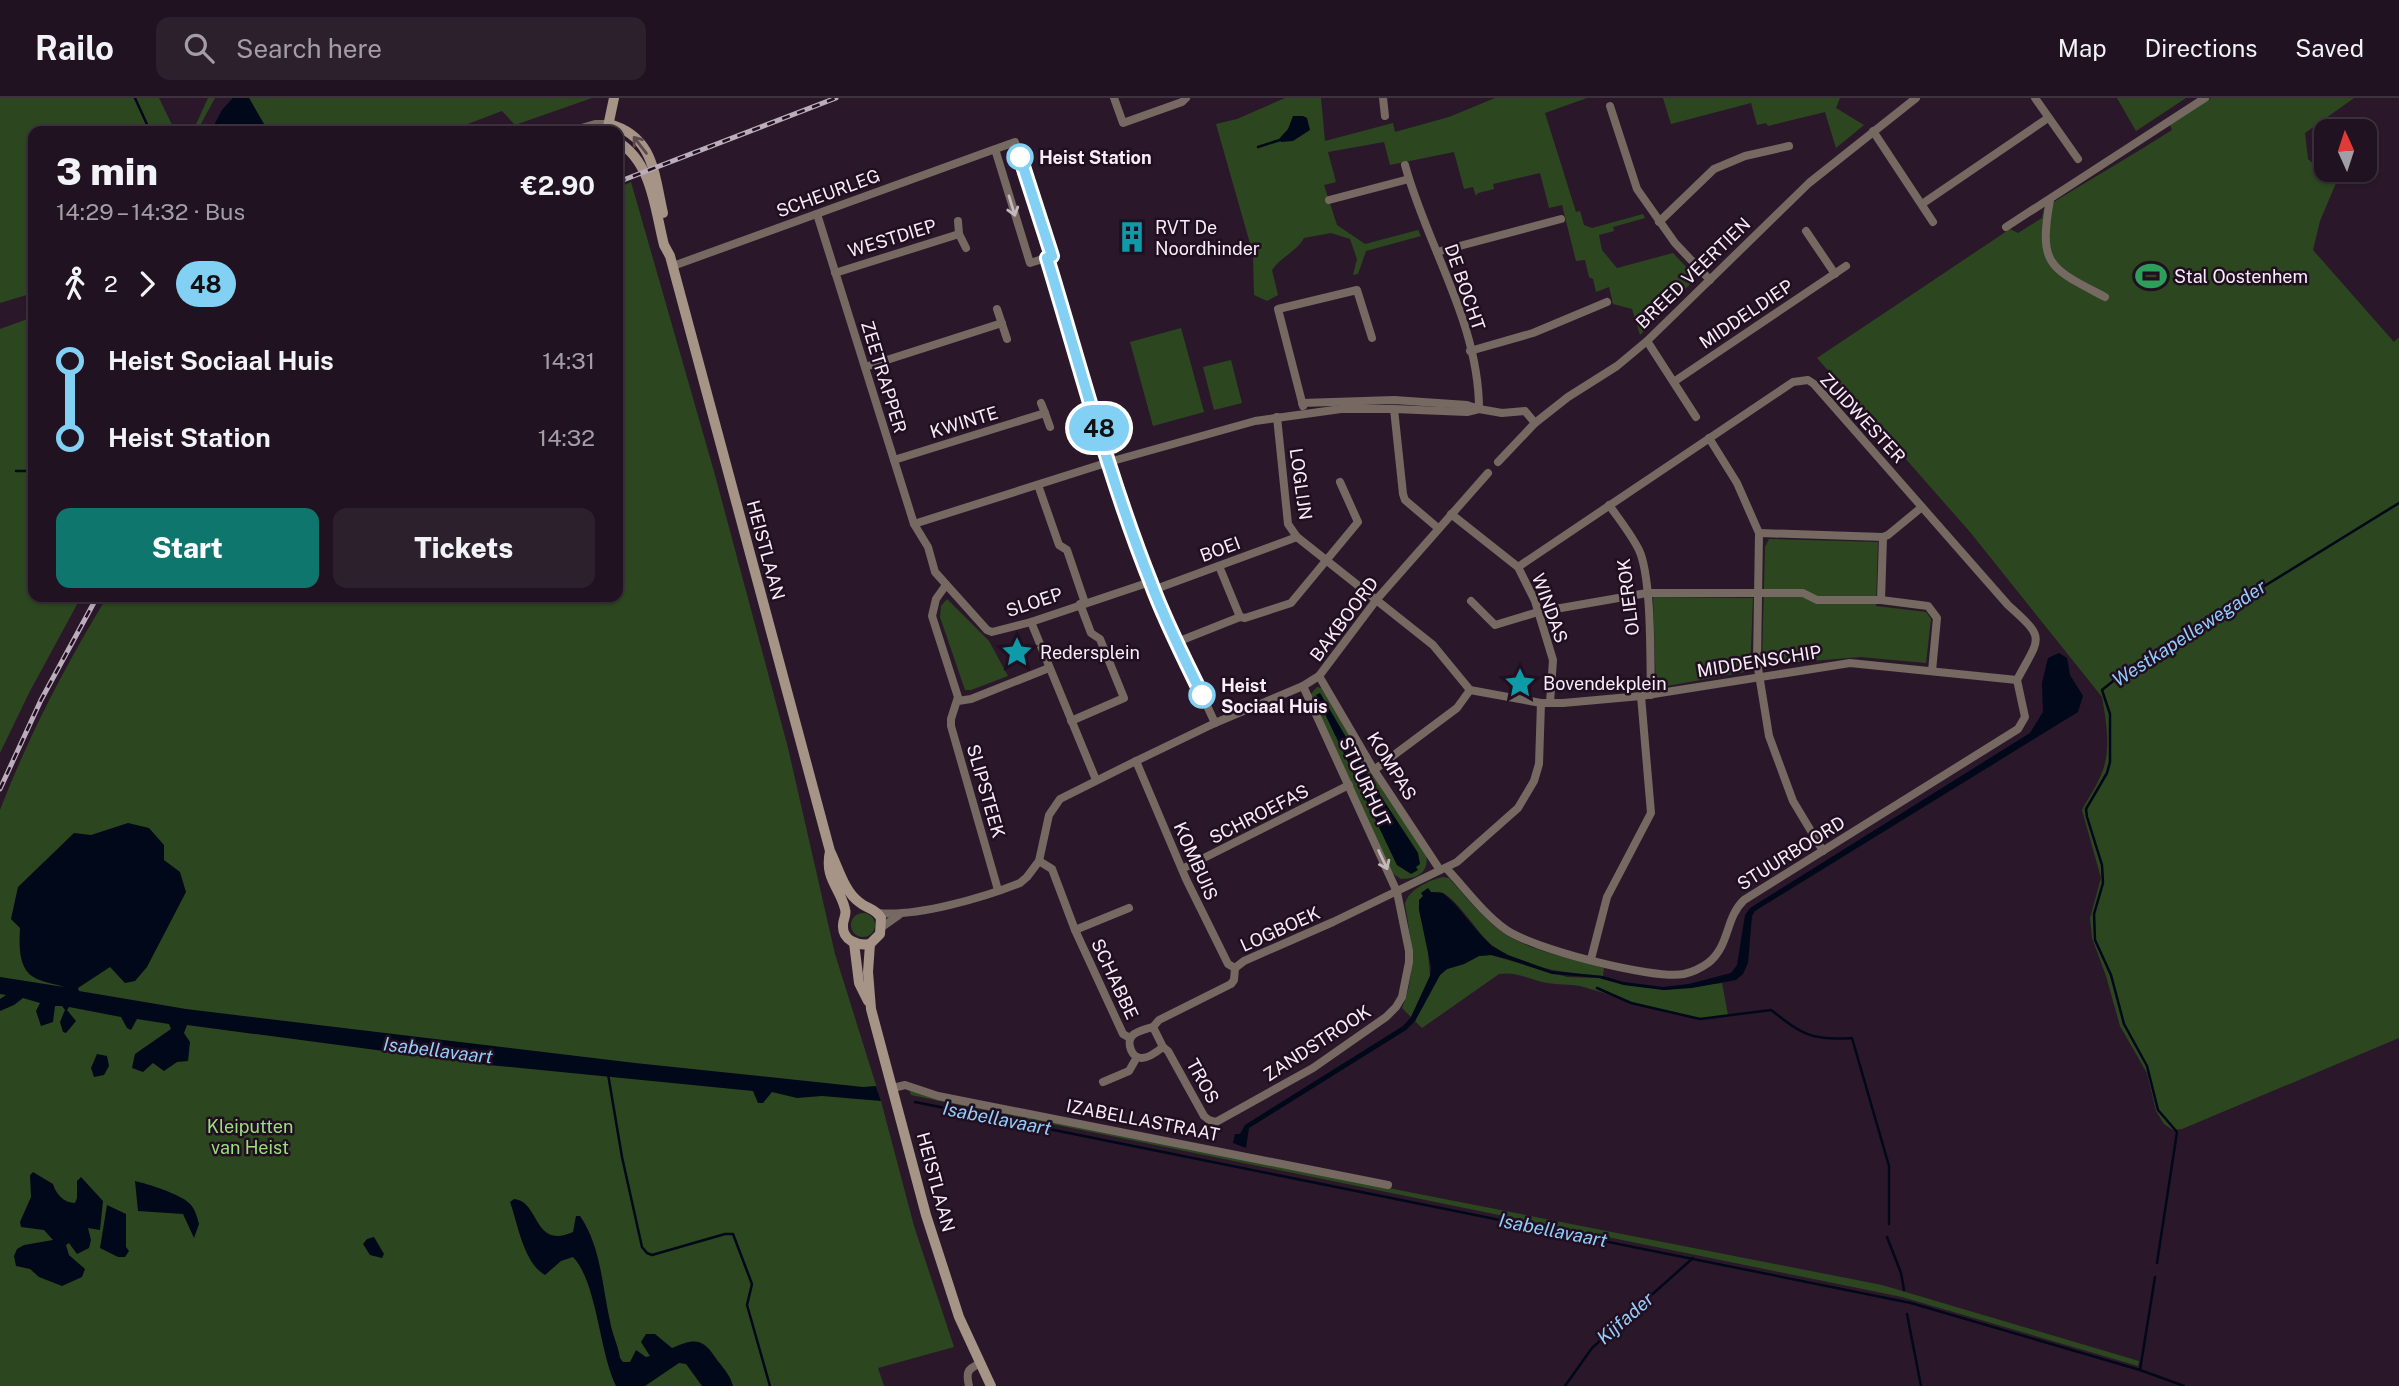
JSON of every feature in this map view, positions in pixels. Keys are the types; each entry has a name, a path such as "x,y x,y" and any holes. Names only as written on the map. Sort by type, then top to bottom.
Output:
{"main road":[{"path":"608,126 614,98"},
{"name":"HEISTLAAN","path":"623,130 630,132 646,150 670,244 671,261"},
{"name":"HEISTLAAN","path":"623,145 641,164 671,261 830,852 850,892 863,905 878,913"},
{"name":"HEISTLAAN","path":"830,852 828,859 831,877 846,914 843,931 854,943 859,984 871,1005"},
{"path":"846,914 852,908 863,905"},
{"path":"854,943 870,944 880,934 882,927 878,913"},
{"name":"HEISTLAAN","path":"870,944 868,972 871,1005 936,1250 958,1317 991,1386"}],"street":[{"path":"1114,98 1123,122 1182,103 1186,98"},
{"path":"1383,98 1385,116"},
{"name":"BREED VEERTIEN","path":"1535,423 1568,397 1617,366 1647,341 1809,183 1916,98"},
{"path":"2035,98 2078,159"},
{"path":"2006,227 2205,98"},
{"path":"1610,106 1634,183 1659,222 1710,280"},
{"path":"1922,204 2048,118"},
{"path":"1873,131 1933,222"},
{"name":"SCHEURLEG","path":"671,261 817,214 995,149 1015,142 1052,256 1030,263 995,149"},
{"path":"1659,222 1714,169 1745,156 1788,146"},
{"name":"DE BOCHT","path":"1405,165 1420,213 1451,282 1479,384 1479,409"},
{"path":"1329,200 1409,179"},
{"path":"2050,200 2045,226 2048,256 2065,275 2105,297"},
{"name":"ZEETRAPPER","path":"817,214 914,524 928,547"},
{"path":"1437,251 1561,219"},
{"name":"WESTDIEP","path":"958,221 959,234 966,248"},
{"path":"1806,231 1835,274"},
{"name":"WESTDIEP","path":"835,273 959,234"},
{"name":"MIDDELDIEP","path":"1675,381 1846,266"},
{"path":"1304,413 1278,309 1357,290 1372,338"},
{"path":"1471,351 1533,333 1607,302"},
{"path":"997,309 1007,339"},
{"path":"864,367 1002,323"},
{"path":"1647,341 1696,417"},
{"path":"1076,354 1152,586 1215,723"},
{"name":"ZUIDWESTER","path":"1518,567 1793,382 1808,380 2036,633 2035,645 2017,680"},
{"path":"1302,403 1394,400 1453,403 1492,413 1525,411 1535,423 1498,462"},
{"path":"1041,403 1050,427"},
{"path":"1394,409 1405,500 1438,528"},
{"path":"914,524 1110,462 1276,417 1341,410 1452,412 1479,409"},
{"name":"KWINTE","path":"894,460 1045,413"},
{"name":"LOGLIJN","path":"1276,417 1288,524 1297,537 1377,599"},
{"path":"1709,438 1737,483 1759,533 1757,662 1769,736 1793,801 1823,851"},
{"name":"BAKBOORD","path":"1039,861 1045,825 1054,806 1070,793 1215,723 1303,687 1319,676 1377,599 1488,473"},
{"path":"1177,642 1240,617 1245,618 1291,603 1358,522 1340,482"},
{"path":"1038,485 1059,545 1067,550 1091,633 1100,639 1124,698 1071,720"},
{"name":"OLIEROK","path":"1609,505 1638,548 1647,593 1651,695"},
{"path":"1759,533 1883,537 1922,507"},
{"name":"WINDAS","path":"1443,869 1457,862 1518,808 1534,781 1539,764 1545,703 1553,660 1538,612 1518,567 1451,514"},
{"name":"BOEI","path":"1152,586 1219,566 1297,537"},
{"path":"1881,600 1883,537"},
{"name":"SLOEP","path":"928,547 935,572 987,630 992,632 1031,622 1082,603 1152,586"},
{"path":"1219,566 1240,617"},
{"name":"SLIPSTEEK","path":"946,585 936,599 932,616 958,701 951,726 999,890"},
{"path":"1471,601 1495,625 1538,612 1647,593 1803,593 1817,600 1881,600 1928,606 1937,618 1931,671"},
{"path":"1374,770 1457,708 1470,690 1433,645 1377,599"},
{"path":"1031,622 1096,780"},
{"name":"MIDDENSCHIP","path":"1470,690 1545,703 1651,695 1850,663 2017,680"},
{"path":"958,701 971,699 1049,668"},
{"name":"KOMPAS","path":"1319,676 1374,770 1443,869"},
{"name":"STUURBOORD","path":"1443,869 1487,913 1525,941 1591,959 1669,975 1697,970 1718,954 1726,941 1732,916 1744,900 2018,729 2025,717 2017,680"},
{"name":"STUURHUT","path":"1303,687 1397,892"},
{"path":"1591,959 1607,897 1651,813 1641,696"},
{"name":"KOMBUIS","path":"1136,761 1182,869 1228,964 1235,968"},
{"name":"SCHROEFAS","path":"1182,869 1349,785"},
{"path":"878,913 899,915 999,890 1020,883 1039,861"},
{"name":"SCHABBE","path":"1039,861 1052,869 1075,930 1123,1034 1130,1038 1129,1044 1137,1058"},
{"name":"LOGBOEK","path":"1130,1038 1153,1027 1159,1020 1231,984 1235,968 1244,961 1443,869"},
{"name":"ZANDSTROOK","path":"1222,1120 1313,1068 1386,1017 1396,1007 1402,997 1409,951 1397,892"},
{"name":"SCHABBE","path":"1075,930 1129,908"},
{"path":"882,927 899,915"},
{"name":"TROS","path":"1153,1027 1204,1116 1209,1120 1222,1120"},
{"path":"1103,1082 1129,1071 1137,1058 1163,1047"},
{"name":"IZABELLASTRAAT","path":"894,1088 905,1085 938,1096 1388,1185"},
{"path":"969,1386 967,1372 979,1364"}],"green space":[{"path":"0,98 159,98 173,126 28,126 28,295 0,303"},
{"path":"208,98 215,98 200,126 195,126"},
{"path":"249,98 592,98 515,125 502,111 462,126 265,126"},
{"path":"1285,98 1321,98 1325,141 1393,123 1395,132 1449,117 1495,98 1587,98 1545,113 1576,212 1580,211 1584,225 1592,228 1643,214 1645,218 1613,227 1614,231 1599,235 1602,250 1617,268 1673,253 1690,271 1693,281 1640,335 1632,309 1613,304 1609,287 1596,292 1585,260 1576,261 1562,205 1549,208 1540,173 1493,184 1494,189 1476,196 1473,187 1464,189 1454,152 1390,165 1384,142 1328,152 1336,182 1324,185 1337,225 1365,244 1418,230 1421,236 1366,251 1358,274 1353,275 1357,259 1350,239 1331,233 1304,238 1272,270 1278,295 1267,301 1254,295 1253,254 1216,124 1237,119"},
{"path":"1663,98 1840,98 1836,108 1864,125 1836,148 1825,112 1768,126 1766,123 1757,125 1751,103 1671,124"},
{"path":"2117,98 2186,98 2136,131"},
{"path":"2211,98 2354,98 2325,119 2314,119 2314,127 2305,133 2308,159 2314,164 2314,182 2336,183 2320,221 2313,250 2394,342 2399,339 2399,1038 2182,1129 2173,1130 2164,1124 2156,1111 2147,1073 2120,1026 2092,938 2090,918 2101,878 2082,810 2099,780 2107,752 2102,697 1970,532 1817,358 2010,229 2018,233 2042,218 2044,208 2172,130 2170,125"},
{"name":"Kleiputten van Heist","path":"631,182 715,475 788,748 835,954 881,1101 914,1226 954,1347 878,1368 884,1386 0,1386 0,810 62,675 104,602 623,602 623,186"},
{"path":"28,319 28,602 78,602 0,753 0,329"},
{"path":"1181,328 1204,412 1153,426 1130,342"},
{"path":"1231,360 1242,403 1214,410 1203,367"},
{"path":"1769,539 1878,542 1876,606 1926,612 1931,619 1926,663 1861,657 1764,665 1765,547"},
{"path":"1653,597 1753,598 1750,671 1656,688"},
{"path":"947,599 989,641 1008,676 965,690 940,617 941,606"},
{"path":"1317,687 1322,688 1386,796 1426,853 1426,865 1417,876 1401,879 1392,873 1310,695","holes":["1320,693 1380,795 1418,853 1416,867 1409,871 1397,865 1317,696"]},
{"path":"1443,877 1449,878 1481,913 1513,939 1538,950 1604,968 1603,976 1532,965 1505,954 1487,941 1452,900 1445,894 1435,892 1423,897 1430,976 1411,1017 1402,1008 1411,969 1411,943 1405,904 1410,894 1420,886"},
{"path":"863,913 871,917 875,925 871,933 863,937 855,933 851,925 855,917"},
{"path":"1491,955 1567,977 1599,978 1624,985 1664,990 1722,983 1728,1015 1713,1018 1675,1014 1580,986 1547,983 1505,973 1499,974 1422,1028 1415,1021 1440,975 1447,969 1479,956"},
{"path":"909,1090 1276,1166 1882,1285 2139,1361 2138,1366 1902,1297 944,1102 911,1095"}],"water":[{"path":"233,98 249,98 265,126 214,126 222,110"},
{"path":"1293,116 1307,118 1310,130 1293,141 1281,142 1279,139 1288,129"},
{"path":"2059,653 2067,658 2070,675 2083,696 2078,712 1755,911 1752,916 1748,963 1743,974 1736,980 1664,990 1624,985 1599,978 1552,974 1491,955 1479,956 1447,969 1440,975 1415,1021 1406,1030 1249,1128 1246,1148 1233,1143 1235,1134 1240,1134 1245,1125 1403,1026 1411,1017 1430,976 1431,967 1419,910 1419,900 1423,896 1421,893 1428,888 1431,892 1443,893 1492,946 1508,955 1552,971 1603,976 1624,982 1663,987 1689,984 1731,973 1737,965 1745,915 1750,908 2030,733 2043,712 2042,683 2048,658"},
{"path":"1320,693 1380,795 1418,853 1418,870 1411,874 1397,865 1316,695"},
{"path":"128,823 149,828 164,845 164,860 180,872 186,892 147,967 135,981 125,983 110,967 78,988 79,991 186,1009 635,1063 863,1087 876,1086 881,1101 822,1096 797,1098 772,1092 763,1103 758,1103 753,1091 489,1065 187,1025 184,1033 190,1042 188,1061 177,1062 164,1071 153,1063 143,1072 132,1068 135,1054 171,1029 169,1024 137,1019 131,1030 121,1017 69,1007 67,1010 76,1021 66,1033 63,1032 60,1022 65,1010 62,1006 55,1006 53,1022 41,1026 36,1011 40,1003 23,998 0,1011 0,999 6,995 0,994 0,977 64,987 37,979 23,964 20,928 11,919 18,887 74,833 91,835"},
{"path":"97,1054 107,1056 109,1066 104,1075 94,1077 91,1068"},
{"path":"33,1172 53,1184 64,1200 75,1203 77,1181 81,1177 103,1201 100,1230 88,1228 91,1240 89,1248 77,1254 69,1243 66,1245 69,1255 85,1269 82,1277 62,1286 39,1277 30,1269 16,1266 14,1256 17,1249 24,1245 53,1240 44,1230 21,1227 20,1222 31,1197 30,1175"},
{"path":"135,1181 171,1193 189,1203 199,1224 194,1238 183,1214 138,1211"},
{"path":"514,1199 529,1208 538,1223 551,1235 560,1236 573,1232 576,1216 580,1216 597,1253 611,1326 623,1362 630,1362 636,1350 646,1357 650,1356 641,1342 646,1334 655,1334 672,1348 691,1342 701,1343 728,1374 733,1386 702,1386 686,1364 679,1363 645,1386 616,1386 605,1355 593,1300 581,1268 573,1257 561,1261 545,1275 538,1269 522,1242 510,1202"},
{"path":"107,1205 126,1214 126,1247 129,1251 125,1257 118,1257 100,1248"},
{"path":"374,1237 384,1254 382,1258 370,1255 363,1244"}],"waterway":[{"path":"135,98 148,126"},
{"path":"1258,147 1280,140"},
{"path":"16,471 28,471"},
{"name":"Westkapellewegader","path":"2157,1263 2177,1132 2158,1110 2147,1066 2124,1024 2111,975 2095,940 2094,914 2103,883 2102,865 2086,809 2107,773 2110,762 2110,714 2102,690 2132,666 2187,630 2232,606 2399,503"},
{"path":"1597,988 1631,1003 1700,1019 1771,1010 1808,1034 1826,1038 1852,1038 1889,1166 1889,1224"},
{"path":"608,1074 622,1157 642,1247 652,1255 733,1234 752,1284 747,1305 770,1386"},
{"name":"Isabellavaart","path":"915,1102 1911,1303 2140,1370 2184,1386"},
{"path":"1887,1237 1901,1273 1904,1290"},
{"name":"Kijfader","path":"1565,1386 1592,1348 1693,1258"},
{"name":"Westkapellewegader","path":"2140,1370 2155,1277"},
{"path":"1907,1314 1921,1386"}],"railway":[{"path":"623,180 836,98"},
{"path":"0,789 41,700 94,602"}],"bus line":[{"name":"48","path":"1020,157 1052,256 1047,258 1076,354 1134,534 1153,590 1202,695"}],"place":[{"name":"Heist Station","path":"1020,157"},
{"name":"RVT De Noordhinder","path":"1132,237"},
{"name":"Stal Oostenhem","path":"2151,276"},
{"name":"Redersplein","path":"1017,652"},
{"name":"Bovendekplein","path":"1520,683"},
{"name":"Heist Sociaal Huis","path":"1202,695"}]}
